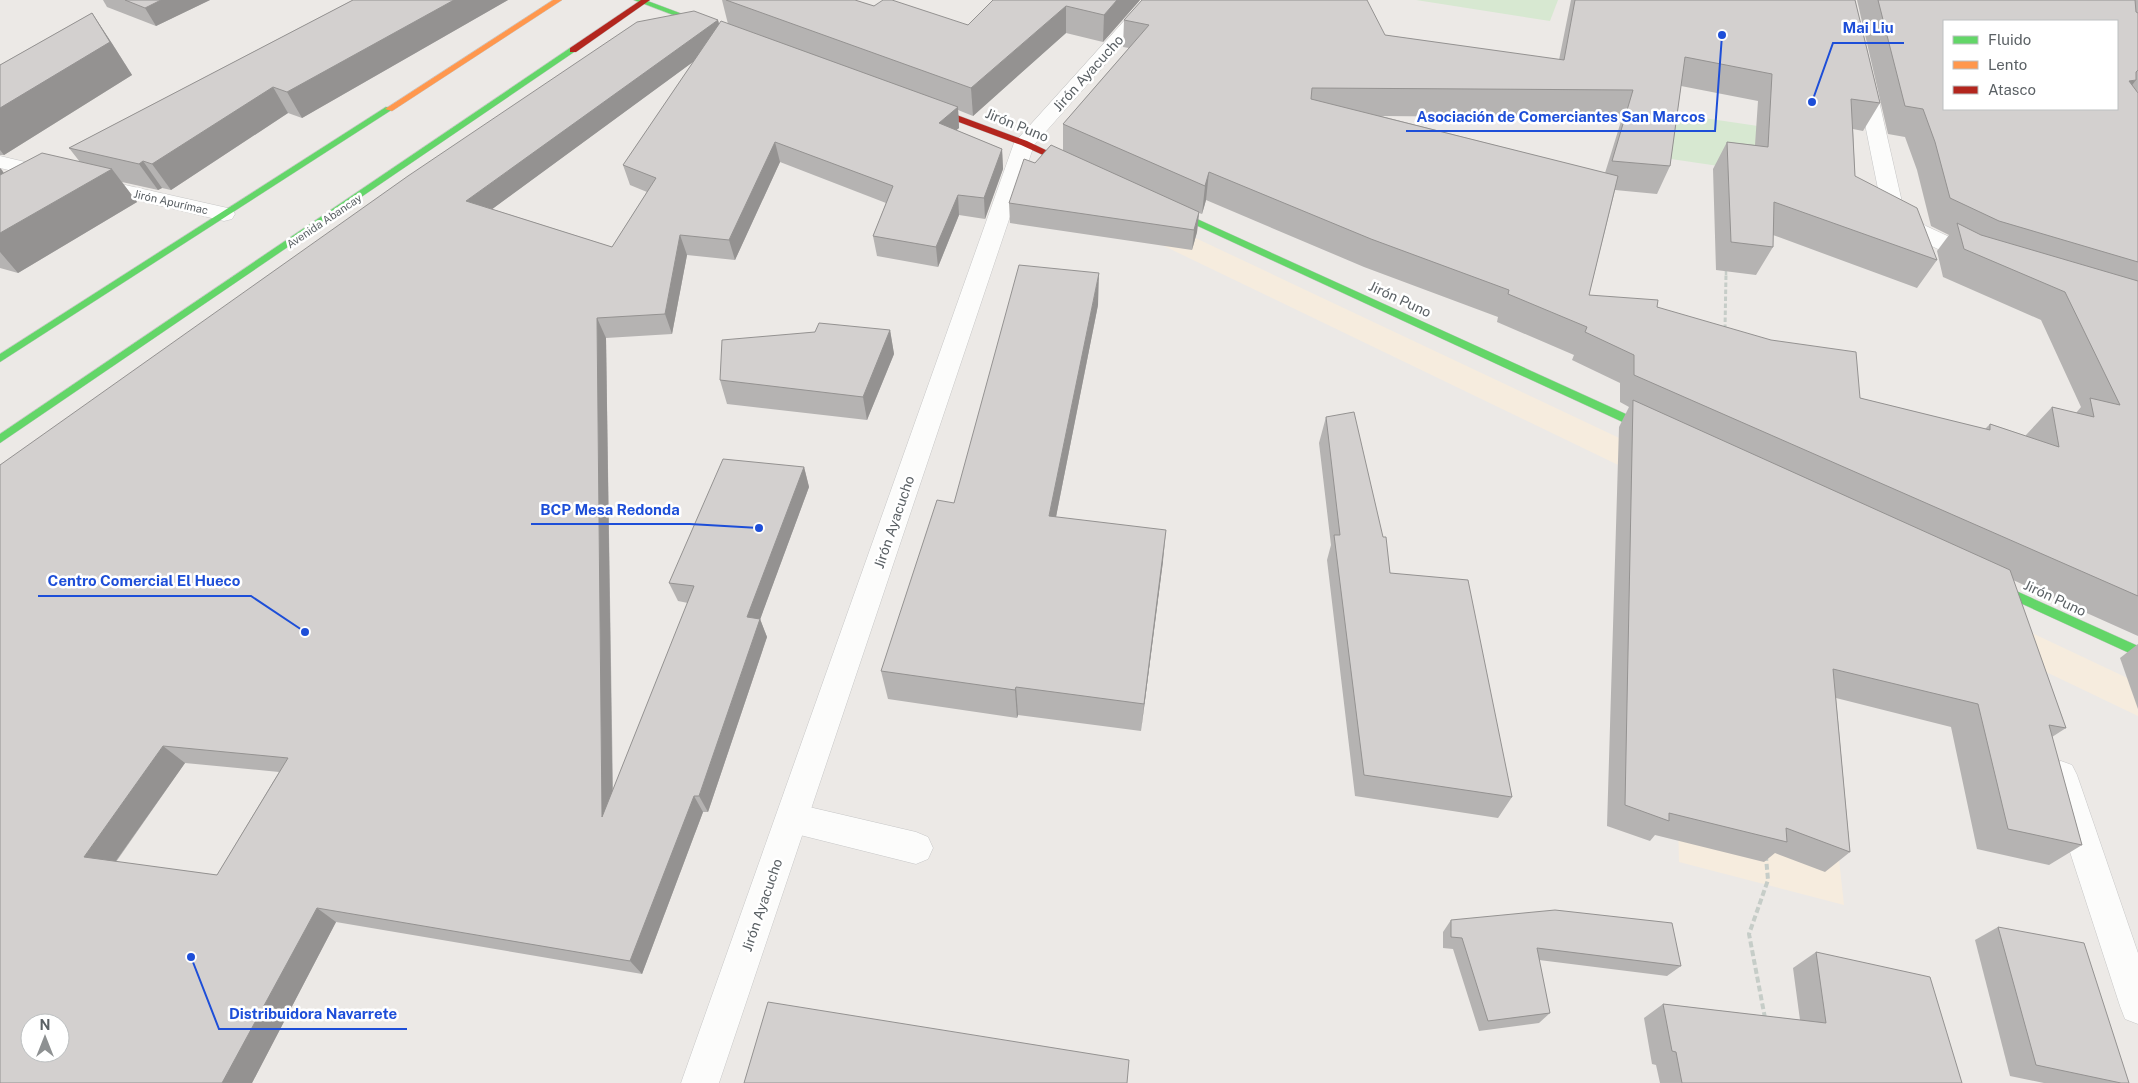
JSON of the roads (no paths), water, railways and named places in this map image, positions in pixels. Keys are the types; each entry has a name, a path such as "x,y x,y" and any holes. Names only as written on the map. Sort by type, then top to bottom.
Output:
{"main road":[{"path":"0,359 558,0"},
{"path":"642,1 722,31"},
{"name":"Avenida Abancay","path":"0,439 642,1"},
{"name":"Jirón Puno","path":"914,102 1024,143 1088,172"},
{"name":"Jirón Puno","path":"1151,201 1668,438"},
{"name":"Jirón Puno","path":"1985,582 2138,652"}],"street":[{"name":"Jirón Ayacucho","path":"700,1083 1024,143 1153,0"},
{"path":"1861,60 1892,204 1918,230 1969,256 1996,264"},
{"name":"Jirón Apurímac","path":"0,162 224,214"},
{"path":"1985,582 2010,624"},
{"path":"2051,745 2138,1006"},
{"path":"792,818 916,848"}],"place":[{"name":"Asociación de Comerciantes San Marcos","path":"1722,35"},
{"name":"Mai Liu","path":"1812,102"},
{"name":"BCP Mesa Redonda","path":"759,528"},
{"name":"Centro Comercial El Hueco","path":"305,632"},
{"name":"Distribuidora Navarrete","path":"191,957"}]}
